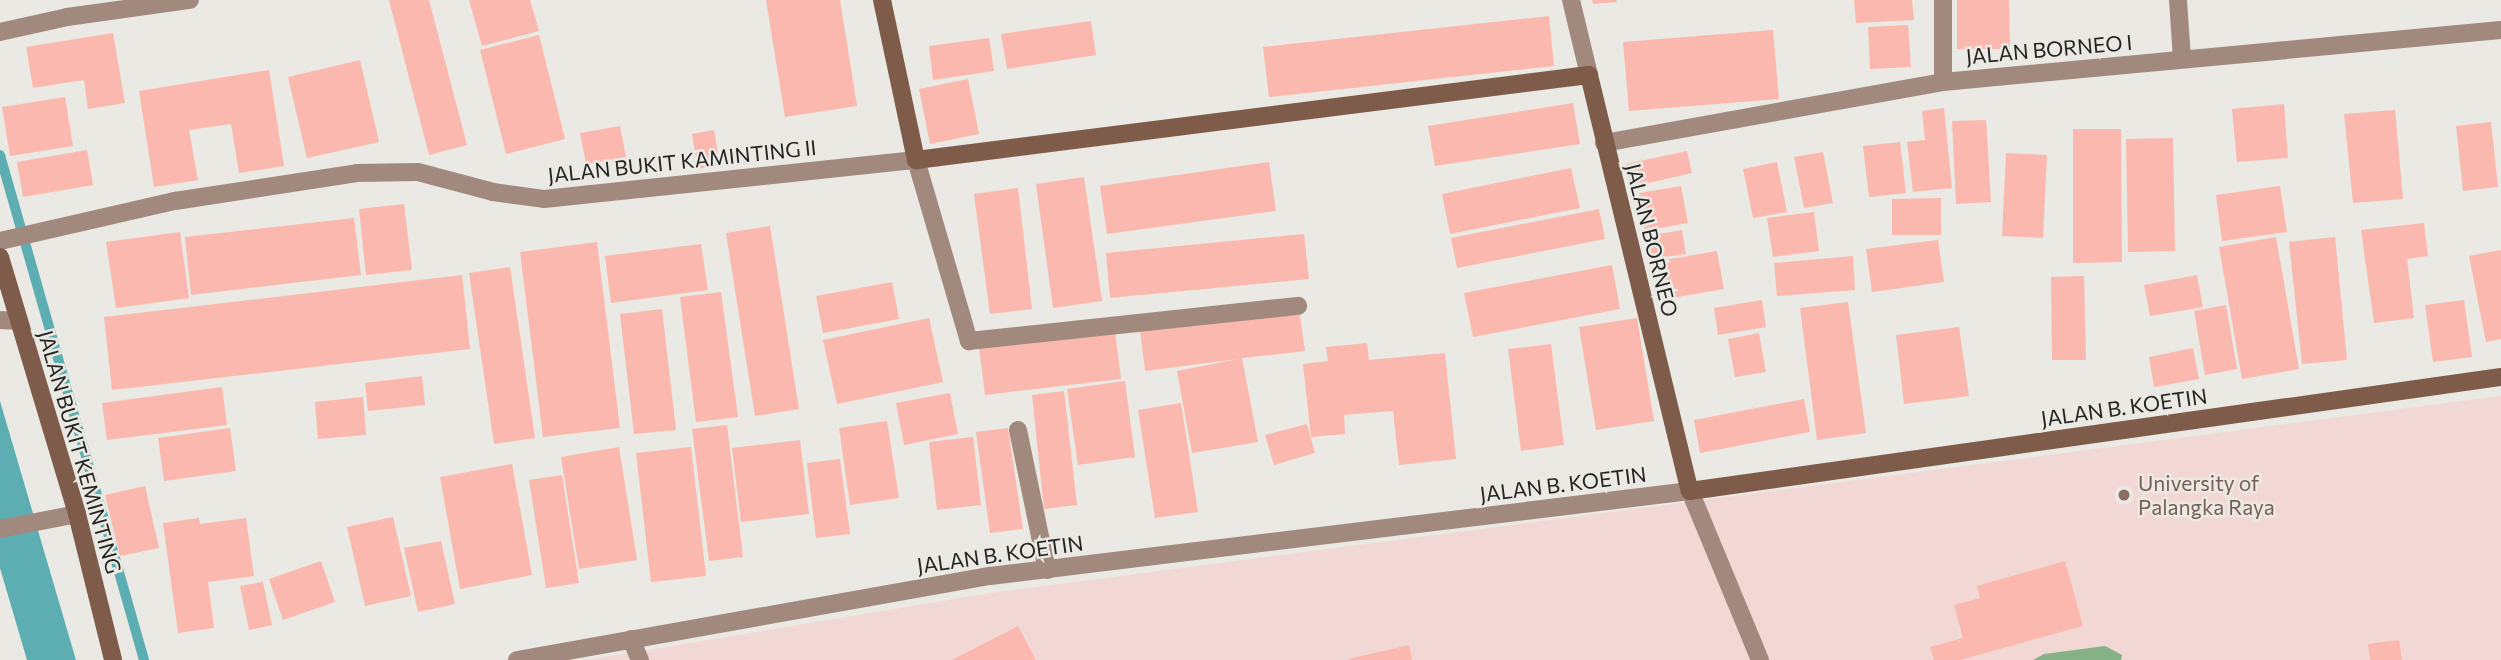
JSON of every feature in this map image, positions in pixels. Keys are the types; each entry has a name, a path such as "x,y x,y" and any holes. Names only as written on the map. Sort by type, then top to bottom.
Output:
{"street":[{"path":"0,32 66,17 190,0"},
{"path":"883,0 916,160 970,341 1298,306"},
{"name":"JALAN BORNEO","path":"1571,0 1690,491"},
{"path":"1943,0 1943,82"},
{"path":"2178,0 2182,60"},
{"name":"JALAN BORNEO I","path":"1604,143 1943,82 2501,30"},
{"path":"916,160 1589,75"},
{"name":"JALAN BUKIT KAMINTING II","path":"0,240 175,201 357,173 418,172 493,192 544,199 916,160"},
{"name":"JALAN BUKIT KEMINTING","path":"0,257 77,514 113,660"},
{"path":"0,320 19,321"},
{"name":"JALAN B. KOETIN","path":"517,660 1047,570 1690,491 2501,377"},
{"path":"1018,430 1047,570"},
{"path":"1690,491 1760,660"},
{"path":"0,529 36,525 77,514"},
{"path":"631,639 640,660"}],"shaded area":[{"name":"University of Palangka Raya","path":"2501,396 2501,660 587,660 991,593"}],"green space":[{"path":"2105,646 2122,655 2121,660 2033,660 2044,654"}],"water":[{"path":"0,401 76,660 27,660 0,568"}],"building":[{"path":"389,0 429,0 467,145 429,155"},
{"path":"469,0 530,0 539,31 482,46"},
{"path":"766,0 840,0 857,106 785,117"},
{"path":"1592,0 1616,0 1617,2 1593,4"},
{"path":"1854,0 1912,0 1914,20 1856,23"},
{"path":"1957,0 2009,0 2010,49 1957,49"},
{"path":"1549,16 1554,66 1269,97 1263,47"},
{"path":"1091,21 1096,55 1007,69 1001,34"},
{"path":"1908,25 1911,67 1870,69 1868,27"},
{"path":"1773,30 1779,99 1629,111 1623,42"},
{"path":"113,33 125,103 88,109 84,80 33,88 26,47"},
{"path":"539,35 565,139 506,154 480,50"},
{"path":"989,38 994,71 933,80 929,46"},
{"path":"360,60 379,142 307,158 288,77"},
{"path":"269,70 284,166 239,173 231,124 189,130 198,180 154,187 139,91"},
{"path":"968,79 979,134 930,144 919,89"},
{"path":"65,97 73,146 10,156 2,107"},
{"path":"1573,103 1580,144 1435,166 1428,126"},
{"path":"2284,104 2288,158 2237,162 2232,109"},
{"path":"1944,108 1952,188 1913,192 1907,142 1925,140 1922,111"},
{"path":"2395,110 2403,199 2353,203 2344,114"},
{"path":"1986,120 1991,202 1956,204 1952,121"},
{"path":"2491,122 2498,187 2463,191 2456,126"},
{"path":"620,126 626,157 586,164 580,133"},
{"path":"2073,129 2121,129 2122,262 2073,263"},
{"path":"714,130 720,165 698,169 692,134"},
{"path":"2173,138 2175,251 2128,252 2126,139"},
{"path":"1900,142 1906,193 1869,197 1863,146"},
{"path":"87,150 93,185 23,197 17,162"},
{"path":"1687,151 1692,173 1631,187 1626,164"},
{"path":"1823,152 1833,203 1804,208 1794,157"},
{"path":"2006,153 2047,155 2043,238 2002,236"},
{"path":"1269,162 1276,211 1107,234 1100,186"},
{"path":"1777,162 1787,212 1753,218 1743,169"},
{"path":"1571,168 1580,208 1450,234 1442,194"},
{"path":"1084,177 1102,301 1053,308 1036,184"},
{"path":"1681,186 1688,223 1645,231 1639,193"},
{"path":"2280,186 2287,232 2222,241 2216,195"},
{"path":"1018,188 1032,309 990,314 974,194"},
{"path":"1941,198 1941,235 1892,235 1892,199"},
{"path":"404,204 412,270 366,275 359,209"},
{"path":"1599,209 1605,239 1457,268 1451,238"},
{"path":"1814,212 1819,251 1773,257 1767,218"},
{"path":"354,218 361,275 191,295 185,237"},
{"path":"2424,223 2428,256 2407,259 2414,318 2374,323 2361,230"},
{"path":"770,226 799,409 755,416 726,233"},
{"path":"1682,230 1686,254 1650,259 1646,236"},
{"path":"180,232 189,298 116,308 106,242"},
{"path":"1304,234 1309,279 1110,298 1106,253"},
{"path":"2276,237 2299,369 2242,379 2219,247"},
{"path":"2335,237 2347,360 2302,364 2289,242"},
{"path":"1938,240 1944,282 1872,292 1866,249"},
{"path":"597,242 620,428 543,437 520,252"},
{"path":"701,244 708,290 611,303 605,256"},
{"path":"2501,250 2501,339 2486,342 2469,256"},
{"path":"1717,251 1724,289 1666,299 1659,261"},
{"path":"1853,256 1855,290 1777,296 1774,263"},
{"path":"1612,265 1620,309 1473,337 1464,293"},
{"path":"510,267 535,438 494,444 469,273"},
{"path":"462,275 470,349 112,390 104,317"},
{"path":"2197,275 2203,307 2150,316 2144,285"},
{"path":"2084,276 2086,360 2052,360 2051,277"},
{"path":"892,282 899,319 823,333 816,296"},
{"path":"721,292 738,417 696,422 680,297"},
{"path":"1762,300 1766,327 1718,335 1714,308"},
{"path":"2464,300 2472,357 2433,362 2425,305"},
{"path":"1848,302 1866,433 1817,440 1800,308"},
{"path":"2226,305 2237,369 2205,375 2194,311"},
{"path":"662,309 676,430 634,434 620,314"},
{"path":"1299,310 1305,351 1242,358 1258,442 1192,453 1177,371 1238,359 1145,371 1140,330"},
{"path":"929,318 943,382 837,404 823,340"},
{"path":"1637,318 1654,421 1596,430 1579,327"},
{"path":"1959,327 1969,396 1904,404 1896,335"},
{"path":"1115,331 1121,379 985,395 979,347"},
{"path":"1759,333 1766,372 1735,377 1728,339"},
{"path":"1367,343 1369,360 1445,353 1456,459 1399,465 1393,411 1344,415 1345,434 1311,437 1303,364 1328,361 1326,347"},
{"path":"1551,344 1564,445 1521,451 1508,349"},
{"path":"2193,348 2199,379 2154,387 2149,357"},
{"path":"422,376 425,405 368,411 365,383"},
{"path":"1125,381 1135,457 1078,465 1067,389"},
{"path":"222,387 227,425 107,440 102,403"},
{"path":"1064,391 1077,505 1044,509 1032,395"},
{"path":"950,393 958,434 904,445 896,403"},
{"path":"363,397 366,435 318,439 315,402"},
{"path":"1804,399 1810,432 1700,453 1694,420"},
{"path":"1181,403 1198,512 1155,518 1138,410"},
{"path":"887,421 899,498 850,505 839,428"},
{"path":"1307,424 1315,453 1274,465 1265,435"},
{"path":"727,425 743,557 709,561 692,429"},
{"path":"230,428 236,471 164,481 158,438"},
{"path":"1008,428 1023,529 990,533 976,432"},
{"path":"973,437 981,505 937,510 929,442"},
{"path":"800,440 809,514 741,522 732,448"},
{"path":"619,447 637,560 579,569 561,457"},
{"path":"691,447 706,576 651,582 636,453"},
{"path":"840,459 850,534 816,538 807,463"},
{"path":"512,464 532,575 460,589 440,477"},
{"path":"562,475 579,583 546,588 529,480"},
{"path":"145,486 159,548 120,556 105,495"},
{"path":"393,517 411,596 365,606 347,527"},
{"path":"199,518 200,524 246,518 254,576 208,582 214,628 178,633 163,523"},
{"path":"441,541 455,604 418,612 404,548"},
{"path":"321,561 335,602 283,620 269,579"},
{"path":"2065,561 2083,626 1960,660 1934,660 1930,647 1963,638 1954,605 1980,598 1977,586"},
{"path":"263,582 272,625 249,630 240,586"},
{"path":"1018,626 1036,660 952,660"},
{"path":"2399,640 2402,660 2370,660 2368,644"},
{"path":"1409,645 1412,660 1349,660 1349,659"}],"waterway":[{"path":"0,155 144,660"}],"place":[{"name":"University of Palangka Raya","path":"2124,495"}]}
